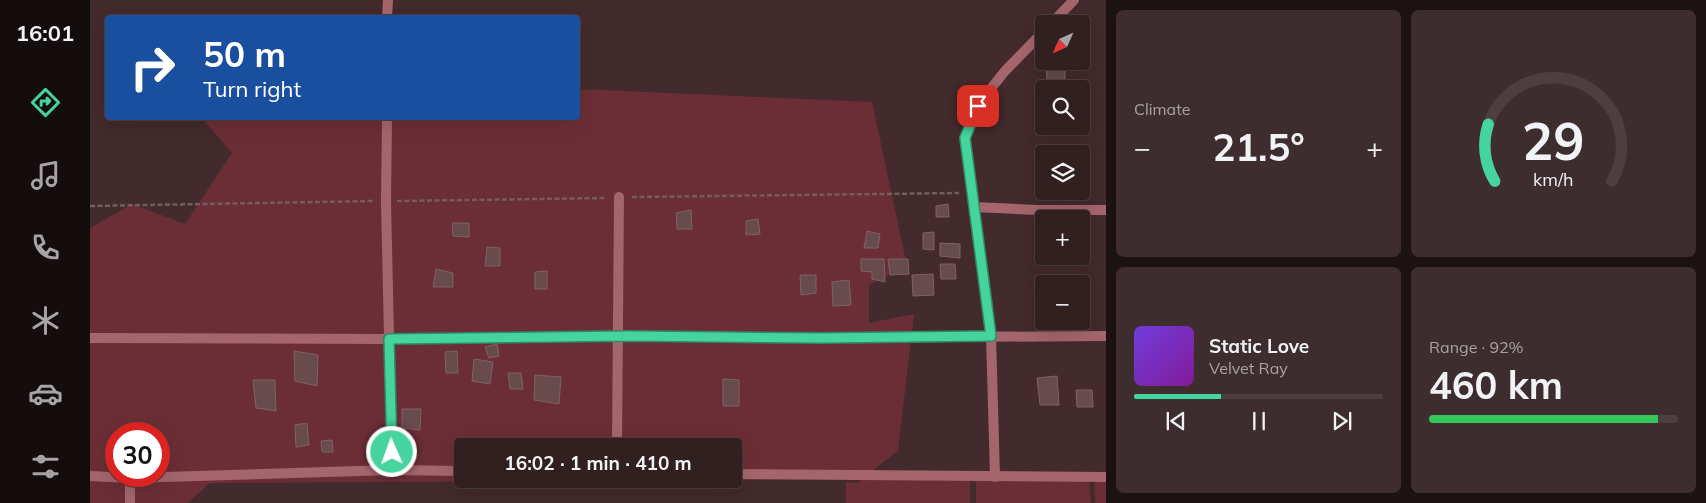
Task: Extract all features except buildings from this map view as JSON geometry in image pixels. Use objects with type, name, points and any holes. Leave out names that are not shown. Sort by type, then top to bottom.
[{"type":"street","points":[[388,0],[388,15]]},
{"type":"street","points":[[1060,15],[1074,0]]},
{"type":"street","points":[[995,476],[991,336],[965,138],[978,106],[1005,70],[1035,40]]},
{"type":"street","points":[[387,120],[386,201],[392,470]]},
{"type":"street","points":[[617,438],[619,197]]},
{"type":"street","points":[[975,207],[1037,210],[1106,210]]},
{"type":"street","points":[[90,338],[389,339],[619,336],[821,338],[1106,336]]},
{"type":"street","points":[[170,477],[392,470],[454,471]]},
{"type":"street","points":[[742,474],[1106,477]]},
{"type":"street","points":[[90,476],[105,477]]},
{"type":"street","points":[[130,487],[130,503]]},
{"type":"path","points":[[90,206],[973,192]]},
{"type":"shaded area","points":[[580,89],[872,102],[907,266],[869,285],[869,323],[914,314],[898,451],[872,471],[970,473],[970,503],[846,503],[846,482],[857,483],[862,479],[742,480],[742,438],[454,438],[454,482],[210,483],[188,503],[90,503],[90,228],[132,204],[185,224],[232,153],[205,122],[206,120],[580,120]]},
{"type":"shaded area","points":[[1106,472],[1106,503],[1095,503],[1094,473]]},
{"type":"shaded area","points":[[1089,477],[1091,503],[976,503],[976,478]]},
{"type":"route","points":[[392,452],[389,339],[628,336],[821,338],[991,336],[965,138],[978,106]]}]
